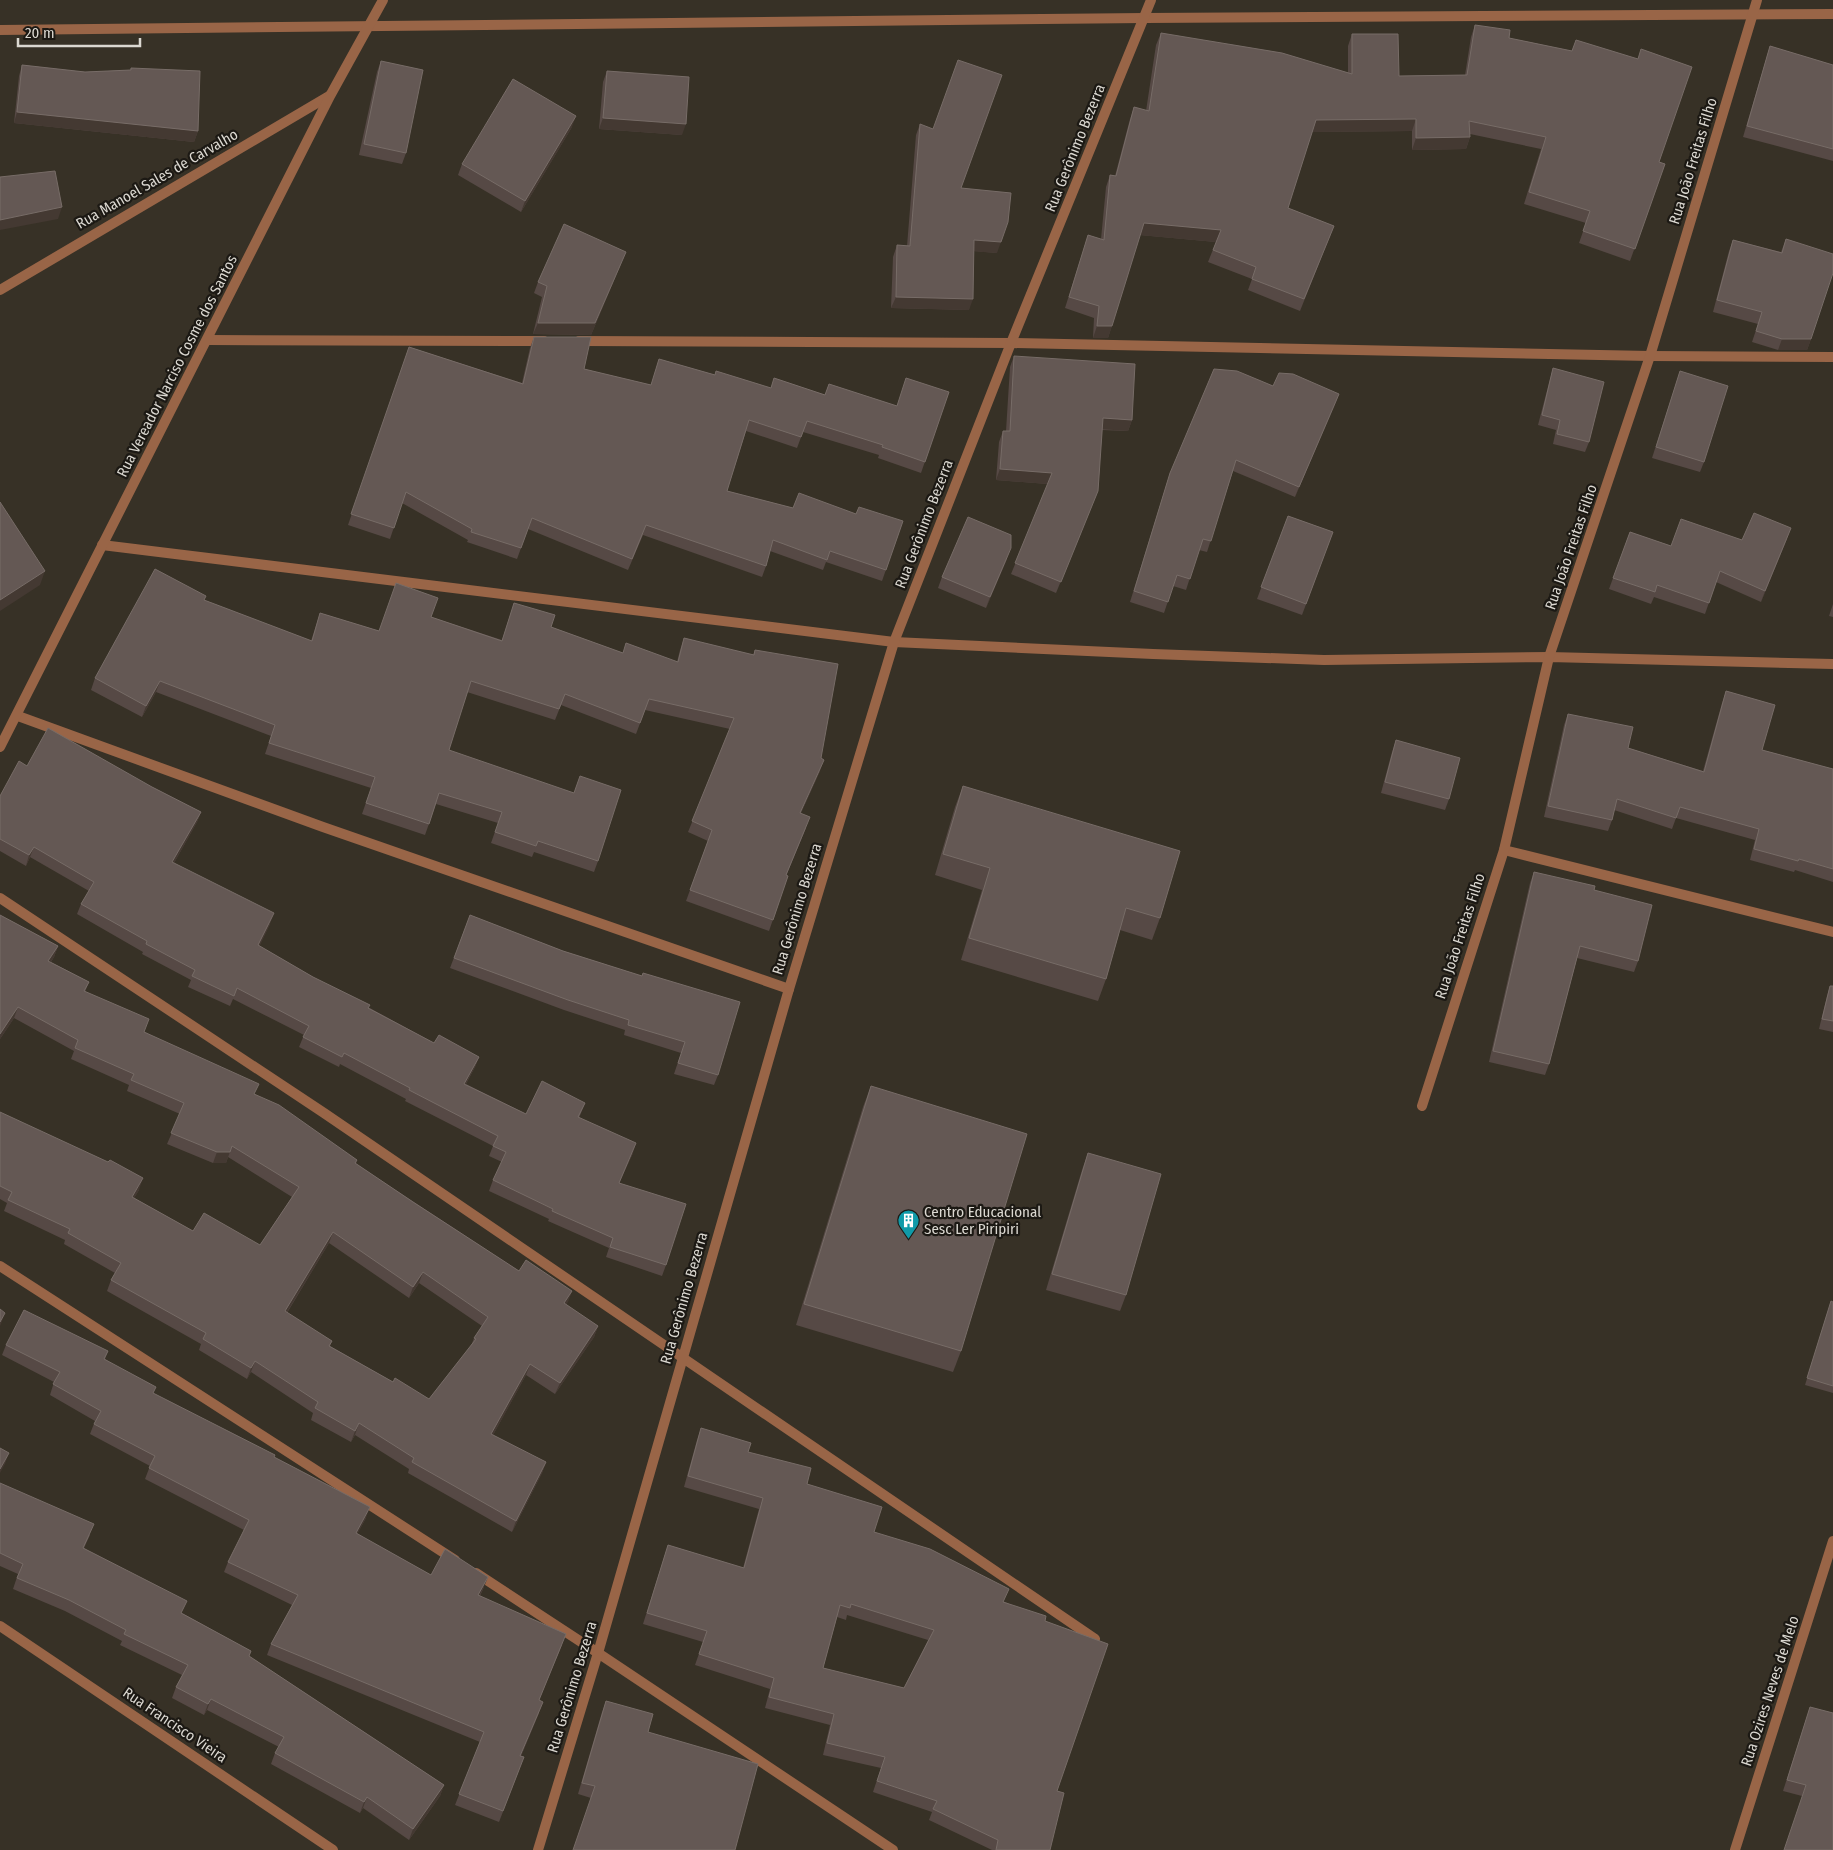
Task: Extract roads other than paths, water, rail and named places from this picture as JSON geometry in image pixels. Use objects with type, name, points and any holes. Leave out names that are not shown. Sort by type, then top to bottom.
[{"type":"street","name":"Rua Vereador Narciso Cosme dos Santos","points":[[0,748],[18,716],[102,545],[208,340],[330,96],[383,0]]},
{"type":"street","name":"Rua Gerônimo Bezerra","points":[[538,1850],[598,1652],[789,989],[894,642],[1011,343],[1151,0]]},
{"type":"street","name":"Rua João Freitas Filho","points":[[1422,1106],[1504,850],[1549,657],[1650,356],[1756,0]]},
{"type":"street","points":[[0,30],[1145,18],[1833,14]]},
{"type":"street","name":"Rua Manoel Sales de Carvalho","points":[[0,290],[330,96]]},
{"type":"street","points":[[208,340],[1011,343],[1650,356],[1833,357]]},
{"type":"street","points":[[102,545],[894,642],[1324,660],[1549,657],[1833,664]]},
{"type":"street","points":[[18,716],[323,827],[789,989]]},
{"type":"street","points":[[1504,850],[1833,932]]},
{"type":"street","points":[[0,898],[324,1112],[1095,1639]]},
{"type":"street","points":[[0,1266],[598,1652],[893,1850]]},
{"type":"street","name":"Rua Ozires Neves de Melo","points":[[1735,1850],[1833,1541]]},
{"type":"street","name":"Rua Francisco Vieira","points":[[0,1626],[333,1850]]},
{"type":"place","name":"Centro Educacional Sesc Ler Piripiri","points":[[908,1240]]}]
